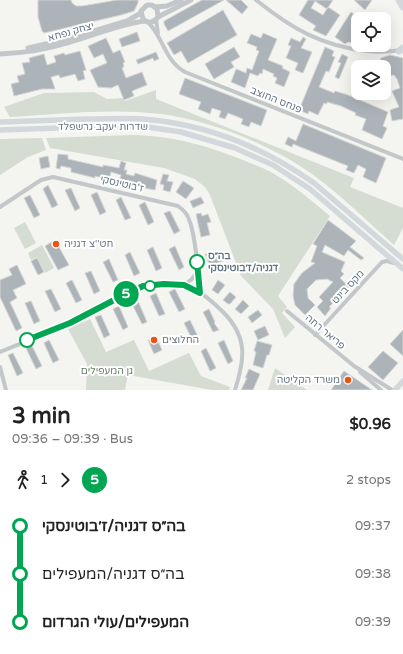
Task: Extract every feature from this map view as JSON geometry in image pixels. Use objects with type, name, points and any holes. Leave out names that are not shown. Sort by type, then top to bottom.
[{"type":"highway","points":[[399,0],[403,7]]},
{"type":"main road","name":"שדרות יעקב גרשפלד","points":[[0,122],[119,118],[141,119],[182,124],[218,134],[257,149],[298,172],[314,183],[403,259]]},
{"type":"main road","name":"שדרות יעקב גרשפלד","points":[[0,130],[141,126],[181,132],[216,141],[254,156],[295,178],[310,189],[403,269]]},
{"type":"main road","points":[[393,390],[403,380]]},
{"type":"street","points":[[181,0],[167,6],[156,7],[147,5],[143,8],[141,13],[143,19],[146,22],[151,22],[191,0]]},
{"type":"street","points":[[256,0],[296,28],[320,41],[361,50],[387,52],[402,50]]},
{"type":"street","points":[[156,7],[158,12],[157,19]]},
{"type":"street","name":"יצחק נפחא","points":[[0,54],[64,40],[127,20],[141,13]]},
{"type":"street","name":"פנחס החוצב","points":[[157,19],[159,37]]},
{"type":"street","name":"פנחס החוצב","points":[[146,22],[159,37],[171,60],[180,70],[403,159]]},
{"type":"street","name":"יצחק נפחא","points":[[0,54],[42,49],[65,44],[128,24],[146,22]]},
{"type":"street","name":"ז'בוטינסקי","points":[[0,207],[40,180],[52,177],[178,206],[184,210],[191,224],[200,293]]},
{"type":"street","name":"מקס בינט","points":[[315,335],[382,262],[387,261],[397,264]]},
{"type":"street","points":[[184,285],[192,279],[198,271]]},
{"type":"street","points":[[0,352],[70,323],[143,286],[164,284],[184,285],[213,302],[234,324],[241,338],[243,363],[235,390]]},
{"type":"street","name":"פריאר רחה","points":[[287,310],[381,390]]},
{"type":"street","name":"פריאר רחה","points":[[354,366],[393,390]]},
{"type":"street","points":[[0,367],[6,390]]},
{"type":"green space","points":[[156,90],[156,99],[354,178],[350,187],[403,208],[403,228],[394,245],[356,210],[316,177],[281,155],[242,136],[201,122],[161,114],[142,112],[86,112],[10,117],[4,107],[44,93],[94,92],[107,99],[123,98],[125,101]]},
{"type":"green space","points":[[133,135],[162,137],[189,142],[216,150],[261,167],[271,172],[309,198],[330,216],[278,296],[287,307],[282,313],[295,327],[285,338],[273,309],[241,276],[210,195],[205,187],[195,179],[164,168],[50,148],[46,138]]},
{"type":"green space","points":[[42,138],[46,150],[28,157],[0,175],[0,139]]},
{"type":"green space","points":[[25,222],[36,243],[25,249],[14,228]]},
{"type":"green space","points":[[42,245],[54,268],[45,273],[37,257],[31,260],[28,253]]},
{"type":"green space","name":"גן המעפילים","points":[[90,319],[106,352],[134,340],[149,371],[189,353],[201,376],[230,387],[229,390],[212,390],[128,375],[125,390],[86,390],[87,364],[68,329]]},
{"type":"green space","points":[[275,368],[307,390],[268,390]]},
{"type":"building","points":[[38,0],[71,0],[76,6],[117,0],[138,0],[138,3],[134,11],[44,33],[38,17]]},
{"type":"building","points":[[202,0],[224,0],[168,31],[164,21]]},
{"type":"building","points":[[226,0],[241,0],[248,7],[242,14]]},
{"type":"building","points":[[308,0],[333,0],[328,7],[340,15],[326,36],[313,30],[316,26],[299,15]],"holes":[[[315,1],[327,9],[323,15],[311,8]]]},
{"type":"building","points":[[354,0],[372,0],[365,10]]},
{"type":"building","points":[[223,10],[237,35],[188,63],[181,51],[174,55],[167,43]]},
{"type":"building","points":[[351,12],[351,43],[348,42],[345,44],[335,37]]},
{"type":"building","points":[[137,32],[140,41],[122,47],[119,39]]},
{"type":"building","points":[[263,33],[277,39],[268,60],[283,66],[282,68],[290,72],[284,87],[275,83],[277,78],[273,76],[274,74],[263,69],[262,74],[260,73],[258,76],[250,73],[245,88],[231,82],[236,69],[246,73],[247,68],[252,70],[259,51],[256,50],[257,47],[247,43],[251,34],[261,38]]},
{"type":"building","points":[[303,37],[306,39],[301,48],[312,52],[303,73],[295,70],[298,63],[286,58],[291,46],[288,45],[291,38],[300,42]]},
{"type":"building","points":[[106,38],[113,53],[120,50],[125,62],[123,63],[124,67],[122,68],[126,78],[142,72],[147,85],[132,91],[134,96],[124,100],[118,85],[111,88],[98,87],[90,70],[107,63],[103,54],[94,58],[88,46]]},
{"type":"building","points":[[234,47],[240,57],[231,62],[234,67],[214,79],[205,64]]},
{"type":"building","points":[[325,47],[334,51],[332,56],[335,57],[329,72],[326,71],[319,87],[334,93],[335,91],[348,95],[351,96],[351,100],[360,100],[388,112],[383,126],[387,128],[382,139],[362,130],[366,119],[355,115],[356,113],[341,106],[327,102],[327,104],[324,103],[318,115],[309,111],[308,114],[299,110]]},
{"type":"building","points":[[80,51],[86,70],[83,71],[85,79],[78,81],[75,74],[60,78],[59,75],[51,77],[55,89],[42,89],[14,96],[11,84],[19,82],[17,76],[25,74],[22,63],[30,62],[29,58],[44,54],[47,65],[56,62],[54,56]]},
{"type":"building","points":[[156,52],[159,59],[154,61],[153,58],[138,64],[136,60]]},
{"type":"building","points":[[342,54],[348,57],[339,79],[335,77],[341,63],[338,62]]},
{"type":"building","points":[[390,55],[403,58],[403,119],[392,121],[390,110],[399,107],[392,91],[400,88],[397,79],[394,75],[391,76],[391,60],[380,60],[381,58]]},
{"type":"building","points":[[185,78],[267,110],[261,126],[251,122],[249,127],[241,124],[243,119],[228,113],[225,119],[219,117],[221,111],[212,108],[210,114],[198,109],[201,102],[179,94]]},
{"type":"building","points":[[303,124],[386,158],[376,183],[363,177],[366,169],[358,165],[354,173],[346,170],[348,166],[293,144],[292,147],[285,144],[288,137],[296,141]]},
{"type":"building","points":[[58,154],[68,155],[68,159],[103,167],[103,165],[119,168],[121,161],[126,163],[124,170],[127,170],[126,174],[134,176],[135,173],[157,180],[155,190],[133,186],[134,182],[126,180],[126,184],[119,182],[121,175],[111,172],[109,180],[71,172],[71,168],[61,166],[60,169],[56,168]]},
{"type":"building","points":[[48,156],[50,167],[41,169],[39,158]]},
{"type":"building","points":[[163,174],[169,175],[167,181],[173,182],[170,192],[163,190],[164,185],[160,184]]},
{"type":"building","points":[[183,181],[194,188],[186,199],[176,192]]},
{"type":"building","points":[[48,185],[58,205],[52,208],[43,189]]},
{"type":"building","points":[[71,188],[80,208],[75,211],[65,190]]},
{"type":"building","points":[[97,192],[106,212],[100,215],[91,195]]},
{"type":"building","points":[[30,195],[40,215],[34,218],[24,198]]},
{"type":"building","points":[[121,197],[131,218],[125,220],[116,200]]},
{"type":"building","points":[[201,197],[204,203],[193,208],[190,201]]},
{"type":"building","points":[[145,202],[154,222],[148,225],[139,205]]},
{"type":"building","points":[[170,211],[180,231],[174,234],[164,213]]},
{"type":"building","points":[[201,213],[202,216],[208,214],[211,222],[207,223],[210,235],[201,237],[196,214]]},
{"type":"building","points":[[328,220],[356,241],[350,247],[364,258],[361,260],[348,250],[344,256],[325,245],[322,252],[345,262],[341,271],[344,274],[340,278],[345,283],[349,280],[353,284],[329,307],[331,308],[325,316],[317,307],[323,301],[319,297],[333,282],[327,279],[316,280],[307,289],[308,298],[315,305],[305,315],[295,305],[293,296],[294,284],[302,273],[315,263],[311,262],[317,246],[313,244]]},
{"type":"building","points":[[55,240],[69,265],[58,270],[45,246]]},
{"type":"building","points":[[175,246],[184,267],[179,270],[169,249]]},
{"type":"building","points":[[153,247],[162,268],[156,271],[147,250]]},
{"type":"building","points":[[213,251],[215,257],[225,254],[227,260],[217,263],[218,265],[211,268],[205,254]]},
{"type":"building","points":[[130,252],[140,273],[134,276],[125,255]]},
{"type":"building","points":[[37,258],[44,272],[38,275],[31,261]]},
{"type":"building","points":[[109,259],[118,280],[113,282],[103,262]]},
{"type":"building","points":[[17,265],[26,284],[13,290],[17,298],[10,302],[22,328],[16,331],[0,297],[0,280],[12,275],[9,269]]},
{"type":"building","points":[[91,271],[100,291],[94,294],[85,273]]},
{"type":"building","points":[[72,280],[82,300],[76,303],[66,283]]},
{"type":"building","points":[[218,280],[225,285],[218,294],[212,290]]},
{"type":"building","points":[[51,289],[61,309],[55,312],[45,291]]},
{"type":"building","points":[[175,289],[185,309],[179,312],[169,292]]},
{"type":"building","points":[[230,292],[236,297],[230,304],[228,304],[223,300]]},
{"type":"building","points":[[156,293],[165,314],[159,316],[150,296]]},
{"type":"building","points":[[243,300],[249,306],[241,314],[235,309]]},
{"type":"building","points":[[31,301],[40,321],[34,324],[25,303]]},
{"type":"building","points":[[138,301],[147,322],[142,324],[132,304]]},
{"type":"building","points":[[119,306],[128,327],[123,330],[113,309]]},
{"type":"building","points":[[209,309],[215,322],[214,323],[219,330],[213,332],[203,312]]},
{"type":"building","points":[[258,310],[262,315],[252,323],[248,317]]},
{"type":"building","points":[[101,315],[110,335],[104,338],[95,317]]},
{"type":"building","points":[[190,320],[200,341],[194,343],[184,323]]},
{"type":"building","points":[[265,326],[269,335],[258,340],[254,331]]},
{"type":"building","points":[[403,330],[403,356],[390,344]]},
{"type":"building","name":"גן המעפילים","points":[[156,337],[162,350],[154,354],[148,340]]},
{"type":"building","points":[[49,340],[59,360],[53,363],[44,343]]},
{"type":"building","points":[[224,340],[233,361],[228,364],[218,343]]},
{"type":"building","points":[[257,341],[272,345],[263,368],[253,365],[256,352],[254,351]]},
{"type":"building","points":[[32,346],[42,366],[36,369],[26,348]]},
{"type":"building","points":[[206,348],[216,368],[210,371],[201,351]]},
{"type":"building","points":[[383,351],[398,363],[383,380],[368,367]]},
{"type":"building","points":[[13,353],[23,373],[17,376],[8,355]]},
{"type":"building","points":[[249,369],[260,374],[253,390],[241,390],[247,378],[245,378]]},
{"type":"building","name":"משרד הקליטה","points":[[344,371],[372,390],[331,390]]},
{"type":"bus line","name":"5","points":[[27,340],[70,323],[143,286],[164,284],[184,285],[200,293],[197,262]]},
{"type":"place","name":"חט''צ דגניה","points":[[56,244]]},
{"type":"place","name":"בה״ס דגניה/ז׳בוטינסקי","points":[[197,262]]},
{"type":"place","name":"החלוצים","points":[[154,340]]},
{"type":"place","name":"משרד הקליטה","points":[[348,380]]}]
